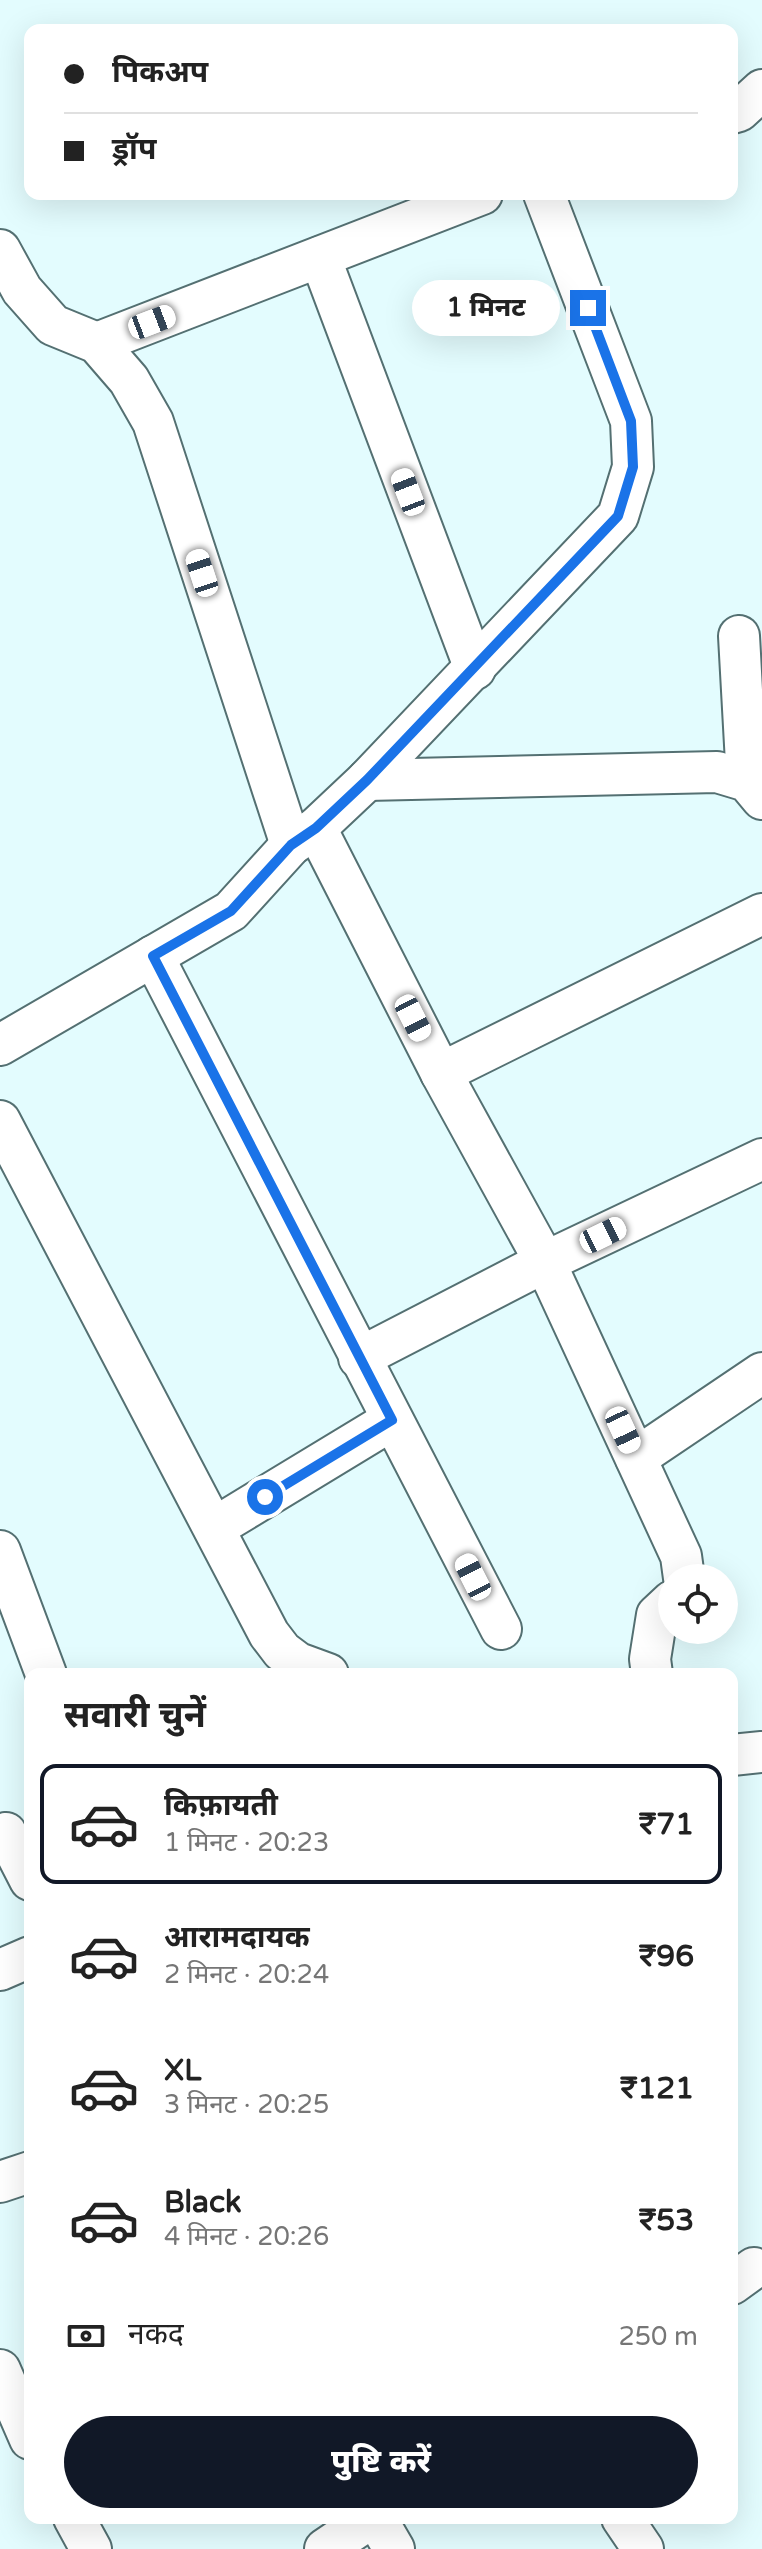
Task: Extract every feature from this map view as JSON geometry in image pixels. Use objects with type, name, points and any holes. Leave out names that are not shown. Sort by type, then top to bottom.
[{"type":"street","points":[[738,111],[762,90]]},
{"type":"street","points":[[97,343],[467,200]]},
{"type":"street","points":[[0,1045],[231,911],[304,836],[367,780],[618,516],[633,467],[631,421],[546,200]]},
{"type":"street","points":[[0,250],[22,290],[53,325],[97,343],[129,380],[153,422],[304,836],[441,1073],[545,1262],[682,1564]]},
{"type":"street","points":[[320,257],[475,669]]},
{"type":"street","points":[[739,636],[755,790]]},
{"type":"street","points":[[367,780],[717,772],[755,790]]},
{"type":"street","points":[[441,1073],[762,914]]},
{"type":"street","points":[[153,956],[501,1629]]},
{"type":"street","points":[[0,1121],[269,1634],[282,1651],[298,1663],[312,1668]]},
{"type":"street","points":[[359,1358],[545,1262],[762,1159]]},
{"type":"street","points":[[636,1458],[762,1373]]},
{"type":"street","points":[[214,1528],[392,1420]]},
{"type":"street","points":[[0,1551],[44,1668]]},
{"type":"street","points":[[651,1668],[658,1614]]},
{"type":"street","points":[[738,1754],[762,1752]]},
{"type":"street","points":[[6,1833],[24,1868]]},
{"type":"street","points":[[0,1970],[24,1960]]},
{"type":"street","points":[[0,2182],[24,2174]]},
{"type":"street","points":[[0,2370],[24,2421]]},
{"type":"street","points":[[77,2524],[91,2549]]},
{"type":"street","points":[[325,2549],[364,2524]]},
{"type":"street","points":[[377,2524],[394,2549]]},
{"type":"street","points":[[626,2524],[643,2549]]},
{"type":"route","points":[[265,1497],[392,1420],[153,956],[231,911],[291,845],[316,828],[367,780],[618,516],[633,467],[631,421],[588,308]]}]
